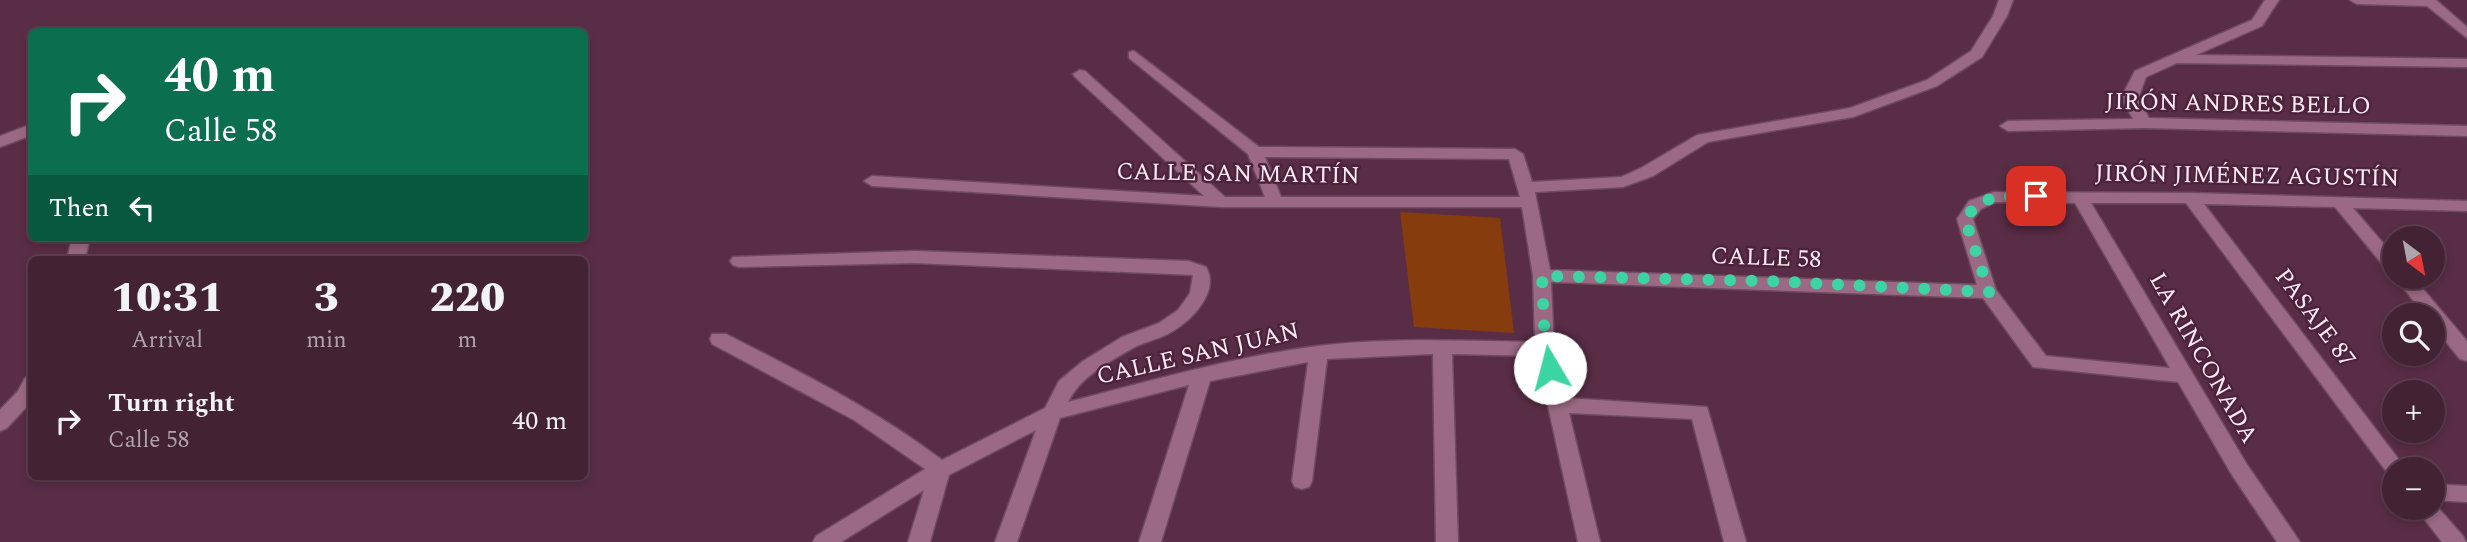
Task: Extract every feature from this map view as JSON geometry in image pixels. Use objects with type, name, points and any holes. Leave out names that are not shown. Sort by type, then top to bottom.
[{"type":"street","name":"CALLE SAN MARTÍN","points":[[872,181],[1221,202],[1527,195],[1623,181],[1647,172],[1703,138],[1853,112],[1932,83],[1977,54],[2000,16],[2006,0]]},
{"type":"street","points":[[2144,123],[2132,107],[2130,90],[2140,74],[2257,23],[2273,0]]},
{"type":"street","points":[[2357,0],[2429,1],[2467,34]]},
{"type":"street","points":[[1134,55],[1255,152],[1275,201]]},
{"type":"street","points":[[2179,59],[2467,63]]},
{"type":"street","points":[[1080,74],[1221,202]]},
{"type":"street","name":"JIRÓN ANDRES BELLO","points":[[2008,126],[2144,123],[2467,131]]},
{"type":"street","points":[[0,142],[28,131]]},
{"type":"street","points":[[1255,152],[1516,153],[1542,276],[1545,349],[1589,542]]},
{"type":"street","name":"JIRÓN JIMÉNEZ AGUSTÍN","points":[[2185,376],[2040,362],[1989,292],[1965,219],[1975,205],[1994,197],[2079,196],[2466,207]]},
{"type":"street","name":"LA RINCONADA","points":[[2079,196],[2239,469],[2289,542]]},
{"type":"street","name":"PASAJE 87","points":[[2191,198],[2387,457]]},
{"type":"street","points":[[2340,202],[2382,253]]},
{"type":"street","points":[[739,261],[987,258],[1188,267],[1200,271],[1203,279],[1199,294],[1184,315],[1090,366],[1066,386],[1052,414],[1006,542]]},
{"type":"street","name":"CALLE 58","points":[[1542,276],[1768,281],[1989,292]]},
{"type":"street","points":[[2413,289],[2467,354]]},
{"type":"street","points":[[719,339],[800,380],[905,441],[940,470],[919,542]]},
{"type":"street","points":[[1442,347],[1447,542]]},
{"type":"street","name":"CALLE SAN JUAN","points":[[824,542],[940,470],[1052,414],[1202,375],[1318,353],[1442,347],[1545,349]]},
{"type":"street","points":[[1302,481],[1318,353]]},
{"type":"street","points":[[1150,542],[1202,375]]},
{"type":"street","points":[[0,423],[28,390]]},
{"type":"street","points":[[1558,405],[1700,412],[1735,542]]},
{"type":"street","points":[[2445,493],[2467,494]]},
{"type":"street","points":[[2436,520],[2455,542]]},
{"type":"shaded area","points":[[1400,212],[1500,218],[1514,333],[1414,327]]},
{"type":"route","points":[[1550,368],[1545,349],[1542,276],[1768,281],[1989,292],[1965,219],[1975,205],[1994,197],[2036,196]]}]
